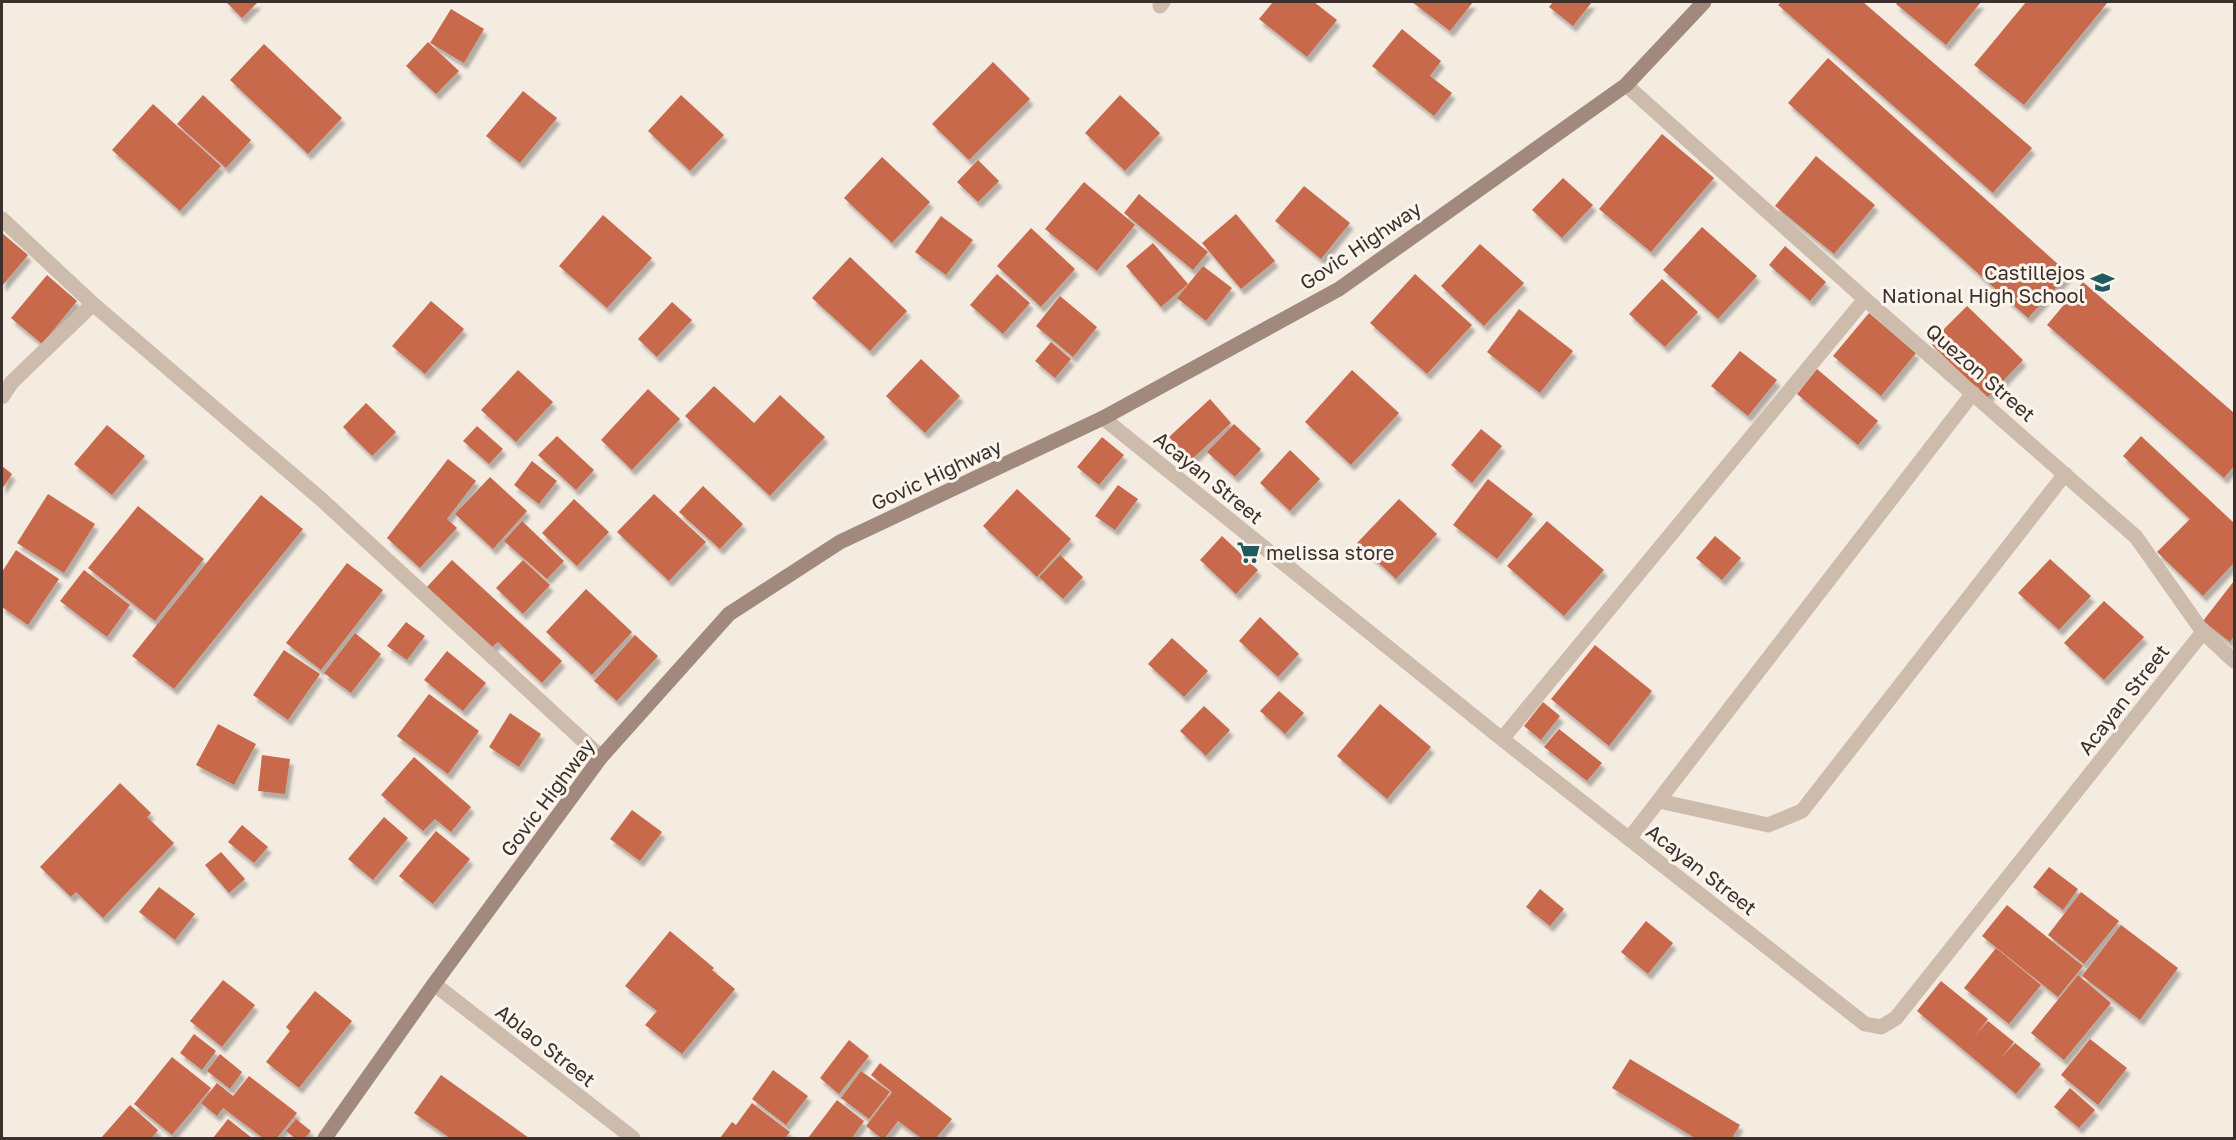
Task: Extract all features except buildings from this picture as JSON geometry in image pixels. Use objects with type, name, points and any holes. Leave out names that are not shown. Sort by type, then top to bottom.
[{"type":"main road","name":"Govic Highway","points":[[325,1138],[434,984],[601,757],[729,614],[840,542],[1103,418],[1340,289],[1626,85],[1704,2]]},
{"type":"street","name":"Quezon Street","points":[[1626,85],[2136,537],[2203,632],[2235,661]]},
{"type":"street","points":[[2,219],[93,304],[322,500],[601,757]]},
{"type":"street","points":[[1502,739],[1865,299]]},
{"type":"street","points":[[2,397],[12,382],[93,304]]},
{"type":"street","points":[[1629,839],[1973,393]]},
{"type":"street","name":"Acayan Street","points":[[1103,418],[1502,739],[1865,1024],[1881,1027],[1896,1018],[2203,632]]},
{"type":"street","points":[[1659,801],[1768,825],[1802,811],[2065,474]]},
{"type":"street","name":"Ablao Street","points":[[434,984],[633,1138]]},
{"type":"place","name":"Castillejos National High School","points":[[2103,283]]},
{"type":"place","name":"melissa store","points":[[1248,552]]}]
